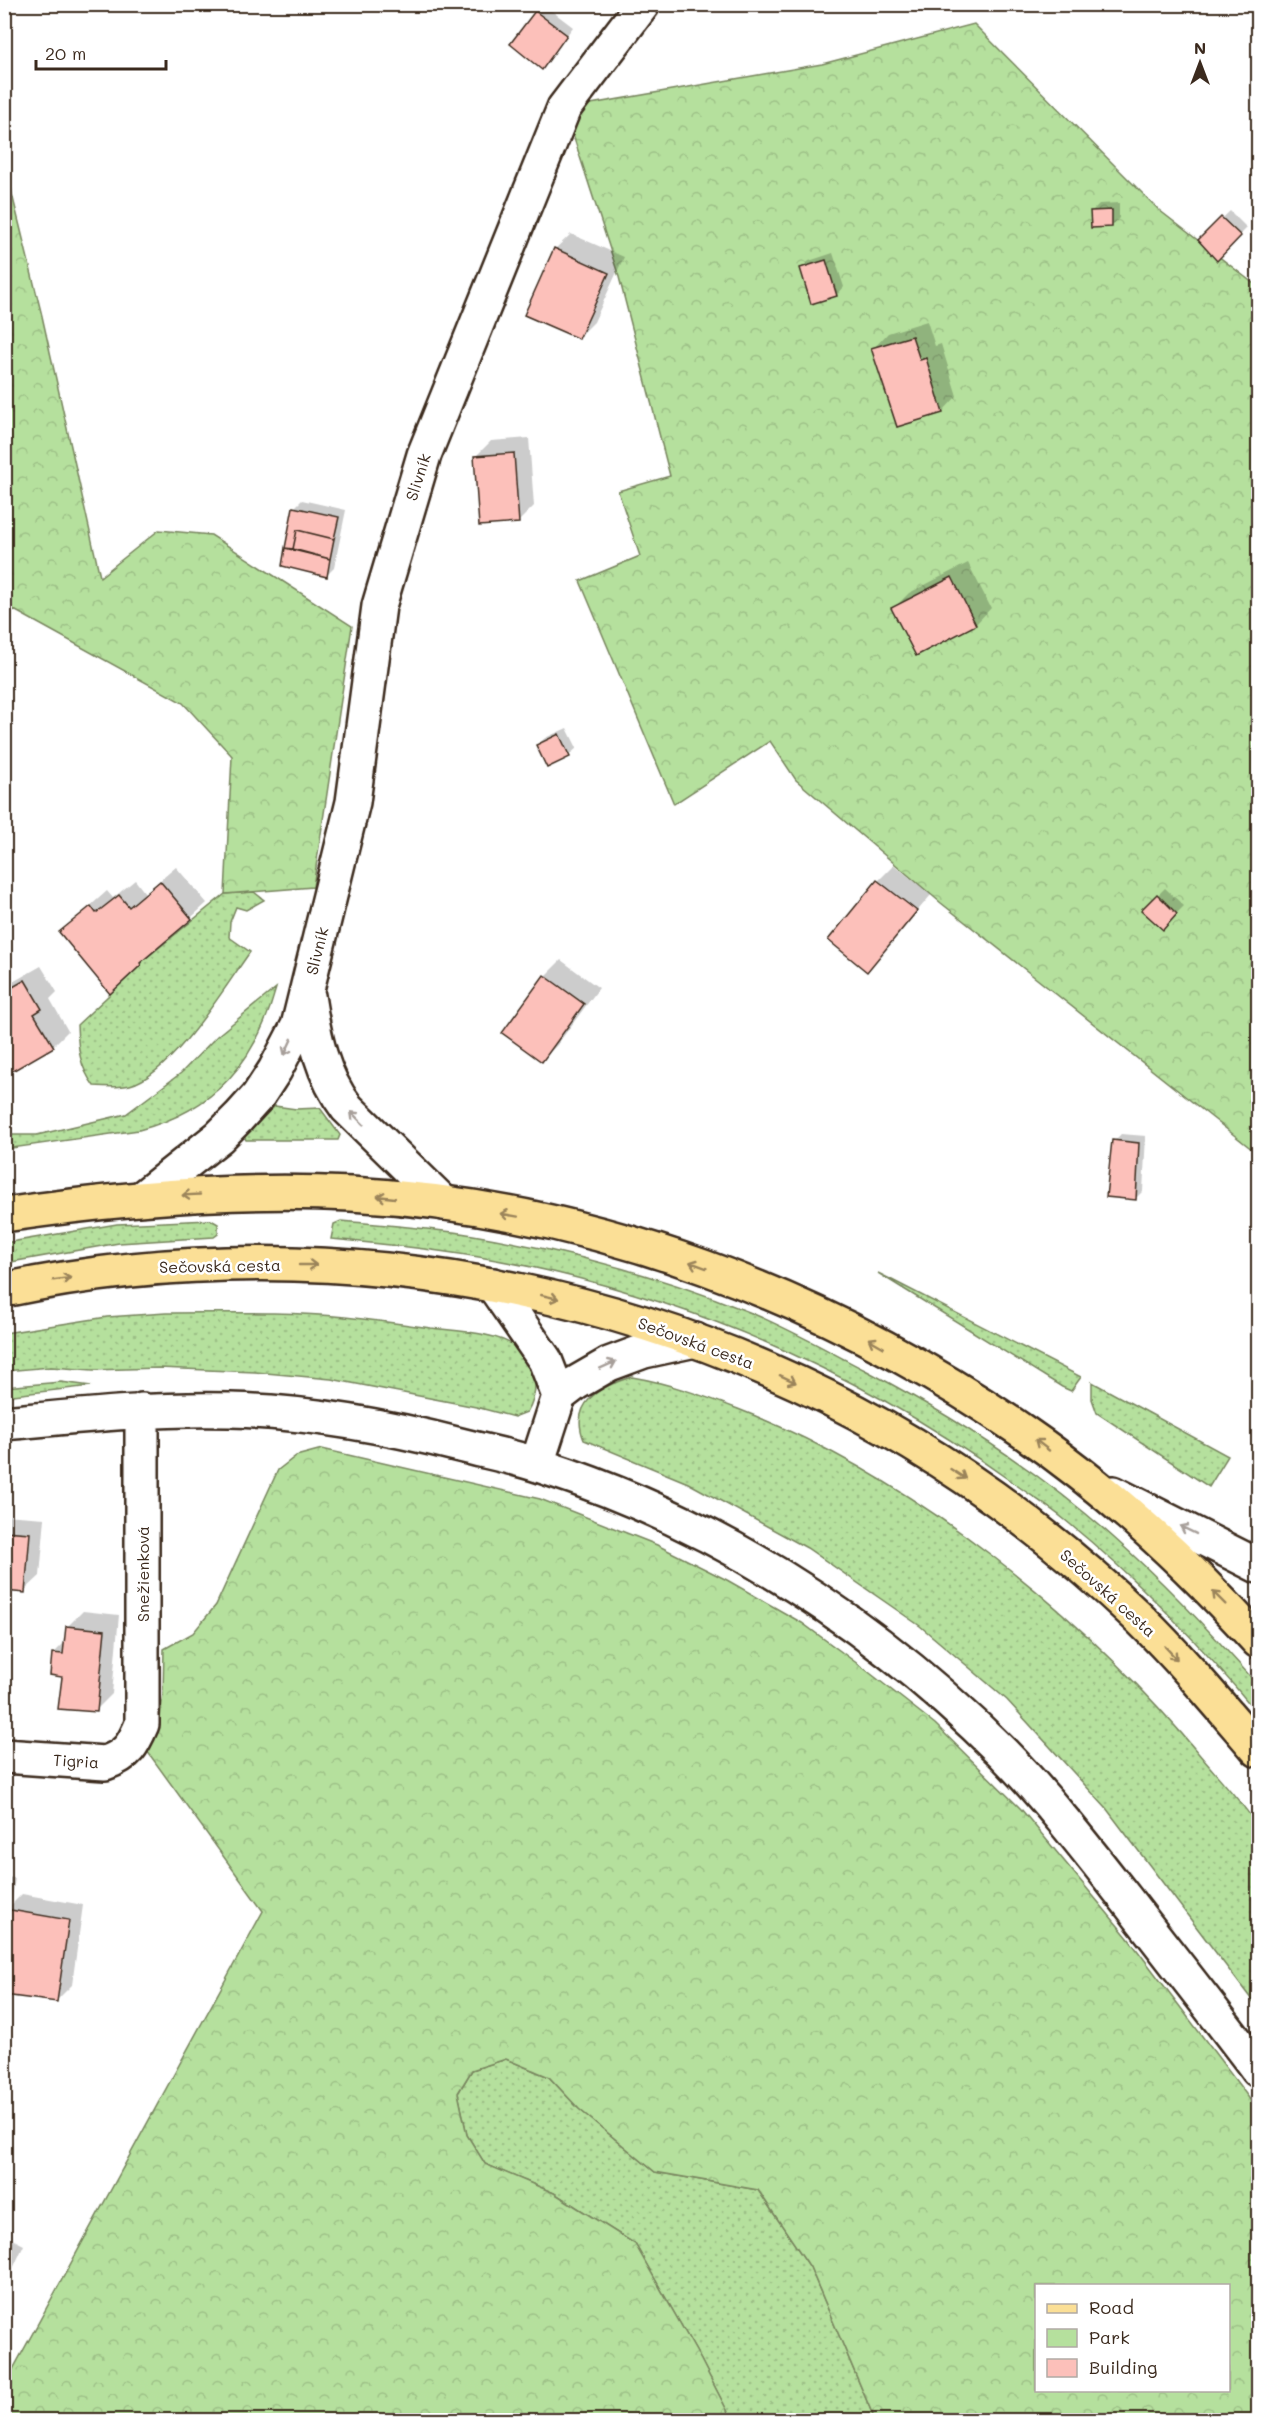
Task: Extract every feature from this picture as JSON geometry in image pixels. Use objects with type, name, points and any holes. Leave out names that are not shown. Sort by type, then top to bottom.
[{"type":"main road","points":[[4,1215],[142,1198],[284,1192],[352,1194],[444,1203],[548,1222],[619,1240],[688,1262],[767,1292],[846,1326],[951,1386],[1026,1433],[1088,1481],[1163,1545],[1224,1603],[1258,1641]]},
{"type":"main road","name":"Sečovská cesta","points":[[4,1290],[43,1281],[146,1268],[207,1264],[333,1265],[424,1274],[493,1285],[620,1315],[695,1340],[815,1391],[884,1429],[992,1496],[1093,1577],[1141,1620],[1258,1750]]},
{"type":"street","name":"Slivník","points":[[142,1198],[219,1137],[258,1096],[285,1054],[298,1026],[353,802],[379,606],[424,455],[564,108],[643,4]]},
{"type":"street","points":[[307,992],[319,1052],[335,1093],[347,1108],[444,1203]]},
{"type":"street","points":[[493,1285],[545,1360],[559,1396]]},
{"type":"street","points":[[537,1464],[559,1396],[609,1364],[644,1351],[695,1340]]},
{"type":"street","points":[[4,1423],[142,1410],[233,1410],[317,1417],[426,1437],[537,1464],[644,1505],[732,1546],[832,1610],[888,1650],[941,1695],[1005,1756],[1068,1826],[1258,2070]]},
{"type":"street","name":"Snežienková","points":[[137,1737],[142,1724],[143,1708],[142,1410]]},
{"type":"street","points":[[1088,1481],[1258,1566]]},
{"type":"street","name":"Tigria","points":[[4,1756],[105,1763],[120,1758],[137,1737]]},
{"type":"green space","points":[[974,24],[1159,210],[1258,287],[1258,1154],[941,903],[796,780],[770,741],[674,804],[580,581],[640,556],[618,491],[670,476],[619,277],[571,129],[585,105],[822,64]]},
{"type":"green space","points":[[4,132],[12,194],[42,316],[100,577],[159,530],[211,535],[352,626],[313,887],[225,894],[232,756],[183,703],[5,605]]},
{"type":"green space","points":[[254,892],[264,900],[246,910],[236,907],[230,922],[229,937],[250,952],[212,1007],[180,1047],[146,1078],[126,1086],[94,1086],[82,1064],[77,1025],[141,965],[140,963],[225,894]]},
{"type":"green space","points":[[276,988],[257,1039],[244,1060],[210,1096],[190,1110],[139,1130],[5,1149],[5,1135],[37,1135],[126,1114],[181,1073],[217,1036]]},
{"type":"green space","points":[[275,1106],[296,1109],[320,1108],[340,1135],[338,1140],[246,1140],[244,1136]]},
{"type":"green space","points":[[211,1220],[218,1224],[218,1234],[214,1237],[119,1243],[5,1263],[5,1243],[117,1224]]},
{"type":"green space","points":[[341,1221],[473,1235],[613,1266],[682,1287],[749,1312],[867,1371],[932,1407],[995,1447],[1056,1490],[1113,1537],[1188,1609],[1258,1685],[1258,1714],[1166,1612],[1091,1542],[1046,1505],[904,1412],[791,1354],[672,1306],[611,1287],[495,1260],[331,1239],[334,1224]]},
{"type":"green space","points":[[878,1273],[1081,1377],[1071,1391],[1062,1387]]},
{"type":"green space","points":[[166,1313],[323,1315],[487,1335],[508,1342],[529,1361],[535,1378],[534,1395],[527,1412],[514,1417],[476,1407],[331,1379],[255,1372],[159,1368],[93,1370],[51,1367],[5,1371],[5,1333],[107,1317]]},
{"type":"green space","points":[[632,1377],[672,1386],[738,1409],[803,1438],[868,1472],[931,1512],[992,1556],[1051,1604],[1106,1654],[1157,1706],[1234,1794],[1258,1828],[1260,1843],[1258,2008],[1106,1808],[1007,1700],[920,1626],[807,1548],[688,1483],[584,1440],[580,1427],[581,1416],[590,1398],[609,1385]]},
{"type":"green space","points":[[61,1382],[91,1386],[5,1396],[5,1387]]},
{"type":"green space","points":[[1092,1382],[1228,1456],[1209,1487],[1097,1413],[1092,1399]]},
{"type":"green space","points":[[322,1449],[540,1499],[657,1545],[727,1580],[802,1623],[935,1724],[1021,1809],[1128,1938],[1258,2110],[1258,2420],[875,2420],[810,2267],[758,2190],[655,2172],[579,2109],[549,2077],[506,2059],[472,2070],[458,2093],[467,2135],[485,2164],[554,2193],[635,2244],[701,2360],[732,2420],[5,2420],[5,2384],[263,1911],[147,1751],[160,1719],[164,1649],[193,1633],[216,1605],[278,1470],[296,1456]]},
{"type":"green space","points":[[506,2059],[549,2077],[579,2109],[655,2172],[758,2190],[810,2267],[875,2420],[732,2420],[701,2360],[635,2244],[554,2193],[485,2164],[467,2135],[458,2093],[472,2070]]},
{"type":"building","points":[[535,11],[567,35],[542,70],[510,44]]},
{"type":"building","points":[[1112,210],[1112,227],[1091,228],[1090,211]]},
{"type":"building","points":[[1221,217],[1241,236],[1217,261],[1198,240]]},
{"type":"building","points":[[554,248],[609,273],[579,339],[524,315]]},
{"type":"building","points":[[826,260],[837,296],[811,304],[800,268]]},
{"type":"building","points":[[912,336],[920,360],[926,358],[943,413],[897,427],[871,348]]},
{"type":"building","points":[[514,453],[519,523],[479,526],[474,456]]},
{"type":"building","points":[[293,507],[339,517],[334,539],[297,530],[293,549],[285,548]]},
{"type":"building","points":[[297,530],[334,539],[330,559],[293,549]]},
{"type":"building","points":[[285,548],[330,559],[327,577],[282,566]]},
{"type":"building","points":[[952,577],[976,625],[916,656],[891,608]]},
{"type":"building","points":[[559,734],[570,757],[547,768],[536,745]]},
{"type":"building","points":[[877,880],[917,911],[867,972],[828,940]]},
{"type":"building","points":[[160,881],[192,919],[140,963],[141,965],[110,994],[59,932],[91,906],[96,913],[119,895],[129,907]]},
{"type":"building","points":[[1157,894],[1177,914],[1163,930],[1141,910]]},
{"type":"building","points":[[544,975],[584,1004],[542,1062],[502,1033]]},
{"type":"building","points":[[25,980],[42,1009],[34,1014],[54,1047],[4,1076],[4,992]]},
{"type":"building","points":[[1112,1140],[1139,1143],[1136,1200],[1106,1197]]},
{"type":"building","points":[[4,1531],[30,1533],[25,1593],[4,1591]]},
{"type":"building","points":[[66,1626],[105,1630],[97,1712],[58,1709],[62,1677],[50,1675],[52,1653],[63,1654]]},
{"type":"building","points":[[4,1885],[8,1885],[4,1910]]},
{"type":"building","points":[[5,1909],[69,1920],[57,2002],[4,1995]]},
{"type":"building","points":[[4,2258],[10,2261],[4,2273]]}]
